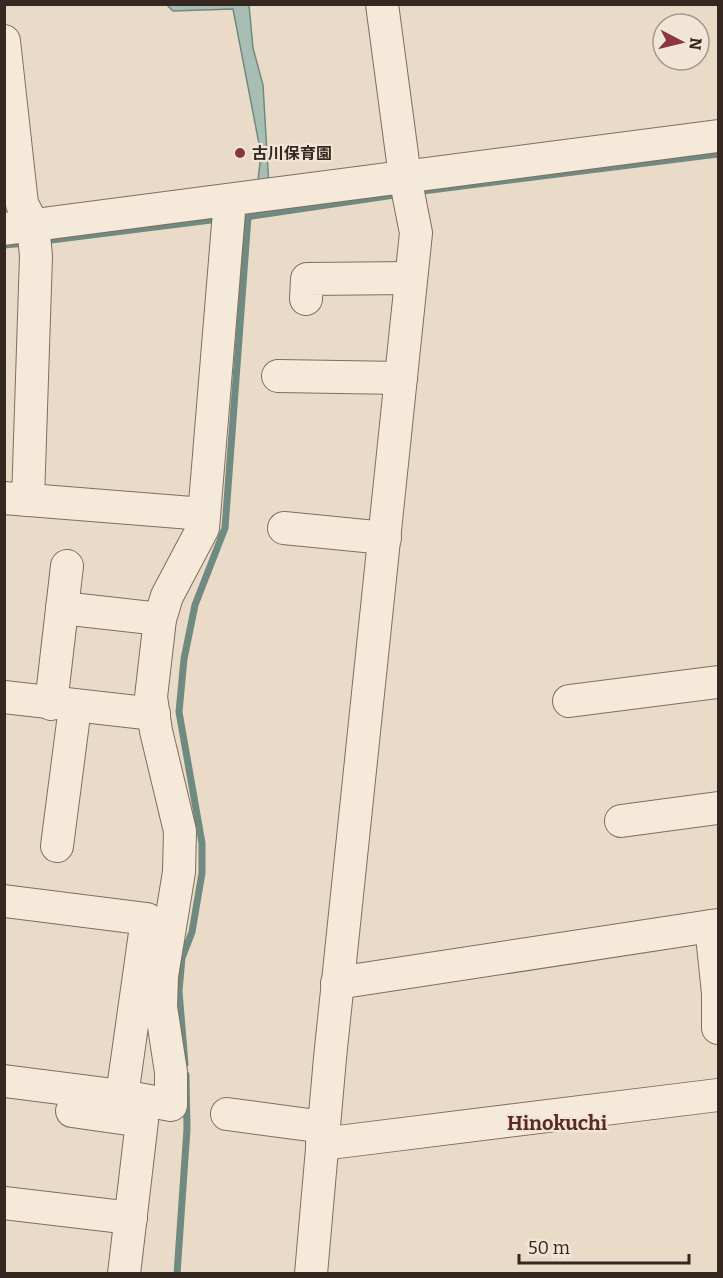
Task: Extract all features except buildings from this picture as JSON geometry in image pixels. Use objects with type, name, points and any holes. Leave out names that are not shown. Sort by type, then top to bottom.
[{"type":"street","points":[[311,1274],[338,984],[416,233],[405,177],[382,4]]},
{"type":"street","points":[[4,41],[12,173],[22,204],[19,227],[36,256],[16,499],[204,514]]},
{"type":"street","points":[[19,227],[718,136]]},
{"type":"street","points":[[4,1103],[74,1101],[122,1096],[171,1105],[171,1072],[161,1007],[162,976],[177,883],[180,831],[151,697],[160,619],[167,596],[203,528],[230,200]]},
{"type":"street","points":[[306,299],[307,279],[411,278]]},
{"type":"street","points":[[278,376],[401,378]]},
{"type":"street","points":[[284,528],[384,538]]},
{"type":"street","points":[[57,846],[63,705],[62,608],[67,566]]},
{"type":"street","points":[[62,608],[160,619]]},
{"type":"street","points":[[569,701],[718,682]]},
{"type":"street","points":[[4,697],[154,714]]},
{"type":"street","points":[[621,821],[718,808]]},
{"type":"street","points":[[4,901],[147,919],[122,1096]]},
{"type":"street","points":[[338,984],[715,925],[718,1028]]},
{"type":"street","points":[[4,1082],[142,1121],[124,1274]]},
{"type":"street","points":[[227,1114],[323,1136],[718,1096],[718,1102]]},
{"type":"street","points":[[4,1203],[131,1218]]},
{"type":"shaded area","points":[[167,5],[249,5],[253,48],[263,85],[269,187],[257,189],[261,154],[233,9],[173,11]]},
{"type":"waterway","points":[[415,192],[718,154]]},
{"type":"waterway","points":[[245,217],[401,194]]},
{"type":"waterway","points":[[185,1064],[179,991],[182,958],[192,932],[202,873],[202,843],[179,712],[184,659],[195,605],[225,528],[248,217]]},
{"type":"waterway","points":[[43,241],[219,219]]},
{"type":"waterway","points":[[4,245],[26,243]]},
{"type":"waterway","points":[[177,1274],[187,1129],[186,1075]]},
{"type":"place","name":"古川保育園","points":[[240,153]]},
{"type":"district","name":"Hinokuchi","points":[[557,1123]]}]
